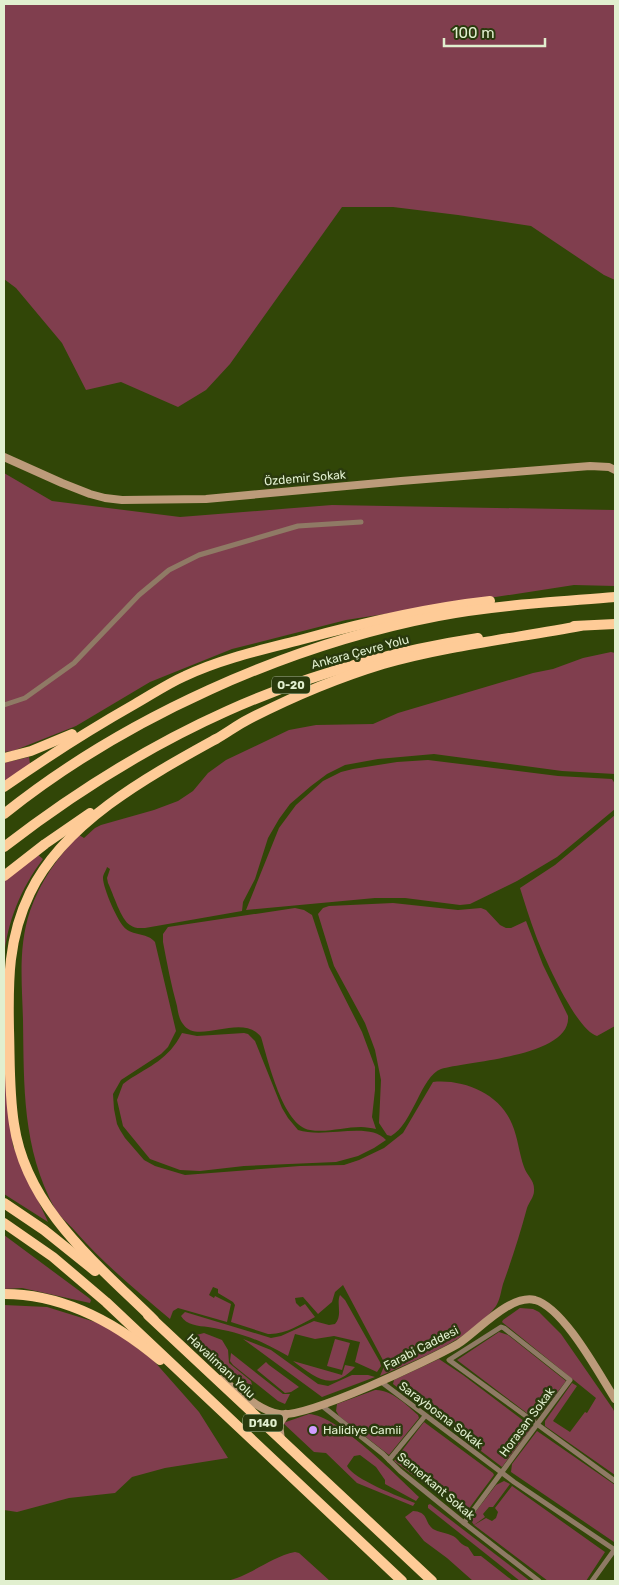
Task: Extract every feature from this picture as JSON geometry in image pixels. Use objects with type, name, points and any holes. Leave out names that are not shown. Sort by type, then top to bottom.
[{"type":"highway","points":[[4,758],[31,751],[58,740],[135,699],[184,676],[235,657],[368,623],[465,604],[554,596],[615,596]]},
{"type":"highway","name":"Ankara Çevre Yolu","points":[[4,814],[66,770],[146,721],[213,689],[278,662],[385,628],[438,616],[514,605],[615,596]]},
{"type":"highway","name":"Ankara Çevre Yolu","points":[[4,847],[61,805],[128,762],[202,722],[263,695],[352,665],[438,644],[505,634],[615,624]]},
{"type":"highway","points":[[4,876],[68,827],[246,720],[294,697],[334,681],[393,662],[580,626]]},
{"type":"highway","points":[[4,787],[75,738],[184,676]]},
{"type":"highway","points":[[154,1320],[70,1236],[45,1203],[30,1175],[14,1126],[9,1005],[13,939],[25,903],[37,880],[61,847],[84,826],[101,811],[156,773]]},
{"type":"highway","name":"Havalimanı Yolu","points":[[4,1204],[69,1248],[154,1320],[432,1581]]},
{"type":"highway","name":"D140","points":[[4,1223],[38,1245],[136,1328],[402,1581]]},
{"type":"highway","points":[[4,1294],[30,1295],[50,1299],[97,1316],[147,1349],[225,1413]]},
{"type":"street","name":"Özdemir Sokak","points":[[4,457],[90,494],[122,500],[206,499],[590,466],[609,467],[615,470]]},
{"type":"street","points":[[4,705],[25,698],[74,663],[139,595],[169,570],[199,555],[298,526],[361,522]]},
{"type":"street","name":"Farabi Caddesi","points":[[199,1363],[263,1408],[277,1414],[304,1411],[418,1364],[459,1342],[511,1304],[534,1300],[550,1309],[563,1322],[615,1399]]},
{"type":"street","name":"Horasan Sokak","points":[[464,1523],[537,1425],[570,1380],[504,1328],[497,1329],[449,1360],[537,1425]]},
{"type":"street","name":"Saraybosna Sokak","points":[[380,1381],[502,1472],[615,1549]]},
{"type":"street","name":"Semerkant Sokak","points":[[320,1405],[464,1523],[539,1581]]},
{"type":"street","points":[[281,1440],[280,1424],[286,1414]]},
{"type":"street","points":[[389,1460],[425,1416]]},
{"type":"street","points":[[537,1425],[615,1481]]},
{"type":"street","points":[[592,1581],[615,1549]]},
{"type":"shaded area","points":[[4,4],[615,4],[615,280],[604,275],[531,226],[393,207],[342,207],[230,364],[206,390],[178,407],[121,382],[86,390],[62,343],[16,288],[4,279]]},
{"type":"shaded area","points":[[4,473],[52,501],[180,517],[332,505],[615,510],[615,586],[574,585],[346,620],[232,649],[150,682],[76,726],[13,751],[4,752]]},
{"type":"shaded area","points":[[611,652],[615,653],[615,774],[562,771],[434,754],[378,759],[345,765],[327,774],[311,786],[290,804],[279,819],[268,838],[255,879],[243,902],[242,911],[145,928],[134,927],[123,918],[108,883],[107,878],[110,869],[107,867],[103,877],[105,889],[119,920],[126,929],[149,937],[155,942],[176,1031],[168,1047],[161,1054],[121,1080],[113,1094],[117,1124],[125,1138],[144,1160],[155,1166],[185,1175],[300,1166],[344,1165],[384,1148],[403,1133],[433,1082],[445,1082],[468,1086],[480,1091],[499,1104],[512,1124],[524,1167],[534,1187],[496,1306],[473,1329],[426,1356],[380,1376],[385,1364],[343,1285],[335,1292],[332,1302],[318,1314],[303,1297],[295,1298],[296,1303],[300,1307],[305,1304],[315,1317],[281,1333],[268,1334],[231,1322],[235,1305],[218,1293],[218,1289],[213,1287],[209,1295],[231,1304],[227,1322],[178,1308],[173,1311],[170,1319],[109,1266],[59,1215],[44,1186],[36,1163],[27,1116],[25,1093],[22,952],[30,911],[50,870],[79,835],[84,838],[101,825],[178,801],[193,791],[208,773],[226,760],[289,730],[316,725],[373,724],[398,713],[533,673],[553,669],[583,658]]},
{"type":"shaded area","points":[[29,757],[30,764],[4,785],[4,763]]},
{"type":"shaded area","points":[[428,760],[558,776],[612,779],[615,784],[615,809],[557,857],[517,881],[470,904],[460,905],[405,898],[375,898],[246,910],[279,828],[296,805],[323,781],[341,772],[353,769],[397,762]]},
{"type":"shaded area","points":[[615,815],[615,1026],[597,1036],[589,1031],[580,1021],[562,992],[536,936],[520,888],[555,865]]},
{"type":"shaded area","points":[[37,854],[43,859],[28,882],[16,906],[8,931],[4,958],[4,881]]},
{"type":"shaded area","points":[[393,903],[458,910],[481,908],[486,910],[500,925],[506,928],[511,928],[526,921],[543,965],[568,1016],[565,1030],[554,1040],[536,1049],[494,1060],[441,1069],[434,1073],[399,1130],[391,1136],[387,1135],[379,1123],[381,1080],[375,1050],[365,1023],[334,966],[318,914],[323,908],[329,906]]},
{"type":"shaded area","points":[[295,908],[304,910],[312,915],[329,967],[362,1032],[375,1067],[372,1117],[376,1129],[361,1127],[316,1131],[300,1126],[284,1105],[272,1075],[261,1037],[253,1030],[243,1028],[198,1032],[190,1030],[183,1024],[180,1018],[163,942],[163,934],[168,927]]},
{"type":"shaded area","points":[[182,1033],[197,1036],[248,1034],[255,1041],[282,1108],[298,1130],[321,1133],[369,1132],[378,1134],[386,1140],[358,1156],[336,1162],[244,1166],[200,1171],[180,1170],[150,1159],[123,1126],[117,1100],[123,1084],[165,1056]]},
{"type":"shaded area","points":[[4,1059],[13,1146],[48,1222],[4,1194]]},
{"type":"shaded area","points":[[4,1235],[89,1298],[91,1300],[90,1303],[22,1288],[4,1289]]},
{"type":"shaded area","points":[[340,1295],[345,1300],[380,1362],[381,1366],[377,1372],[355,1362],[360,1342],[334,1336],[315,1339],[295,1334],[288,1356],[250,1337],[193,1324],[181,1316],[185,1312],[271,1338],[281,1336],[314,1321],[329,1325],[335,1324],[339,1317]]},
{"type":"shaded area","points":[[4,1305],[47,1307],[108,1326],[153,1360],[199,1412],[228,1458],[165,1468],[132,1477],[115,1493],[69,1498],[17,1512],[4,1510]]},
{"type":"shaded area","points":[[520,1308],[533,1309],[539,1312],[561,1334],[613,1409],[615,1413],[615,1475],[545,1426],[545,1421],[572,1383],[577,1386],[553,1421],[570,1432],[585,1412],[587,1413],[596,1398],[502,1322]]},
{"type":"shaded area","points":[[499,1332],[508,1335],[566,1381],[536,1420],[457,1360]]},
{"type":"shaded area","points":[[204,1333],[222,1340],[228,1350],[229,1363],[251,1381],[252,1385],[226,1371],[189,1337]]},
{"type":"shaded area","points":[[243,1339],[271,1350],[318,1384],[328,1386],[352,1375],[375,1377],[322,1397]]},
{"type":"shaded area","points":[[335,1339],[350,1343],[342,1370],[327,1366]]},
{"type":"shaded area","points":[[231,1353],[283,1394],[290,1394],[285,1404],[278,1401],[233,1365],[230,1361]]},
{"type":"shaded area","points":[[439,1359],[532,1427],[502,1467],[393,1384],[394,1380]]},
{"type":"shaded area","points":[[293,1361],[342,1375],[345,1365],[355,1367],[346,1375],[331,1381],[316,1377]]},
{"type":"shaded area","points":[[266,1362],[299,1387],[285,1393],[257,1370]]},
{"type":"shaded area","points":[[375,1390],[387,1392],[398,1398],[419,1418],[389,1455],[339,1416],[336,1411],[337,1404]]},
{"type":"shaded area","points":[[309,1414],[321,1417],[351,1435],[419,1497],[416,1501],[385,1484],[385,1480],[376,1467],[360,1455],[354,1456],[347,1466],[351,1471],[378,1487],[415,1503],[413,1506],[357,1483],[326,1453],[314,1452],[283,1423]]},
{"type":"shaded area","points":[[424,1422],[494,1475],[465,1514],[394,1461]]},
{"type":"shaded area","points":[[537,1431],[615,1485],[614,1542],[511,1472],[512,1464]]},
{"type":"shaded area","points":[[504,1481],[510,1484],[493,1507],[489,1507],[483,1514],[485,1517],[474,1525],[470,1519],[496,1485]]},
{"type":"shaded area","points":[[512,1486],[605,1552],[586,1581],[548,1581],[474,1525],[486,1518],[492,1521],[496,1518],[498,1512],[495,1508]]},
{"type":"shaded area","points":[[430,1504],[530,1581],[520,1581],[428,1508]]},
{"type":"shaded area","points":[[413,1511],[422,1513],[433,1529],[455,1537],[468,1547],[474,1556],[481,1556],[513,1581],[473,1581],[424,1541],[405,1517]]},
{"type":"shaded area","points":[[299,1553],[330,1581],[226,1581],[244,1575],[286,1554]]},
{"type":"place","name":"Halidiye Camii","points":[[313,1430]]}]
